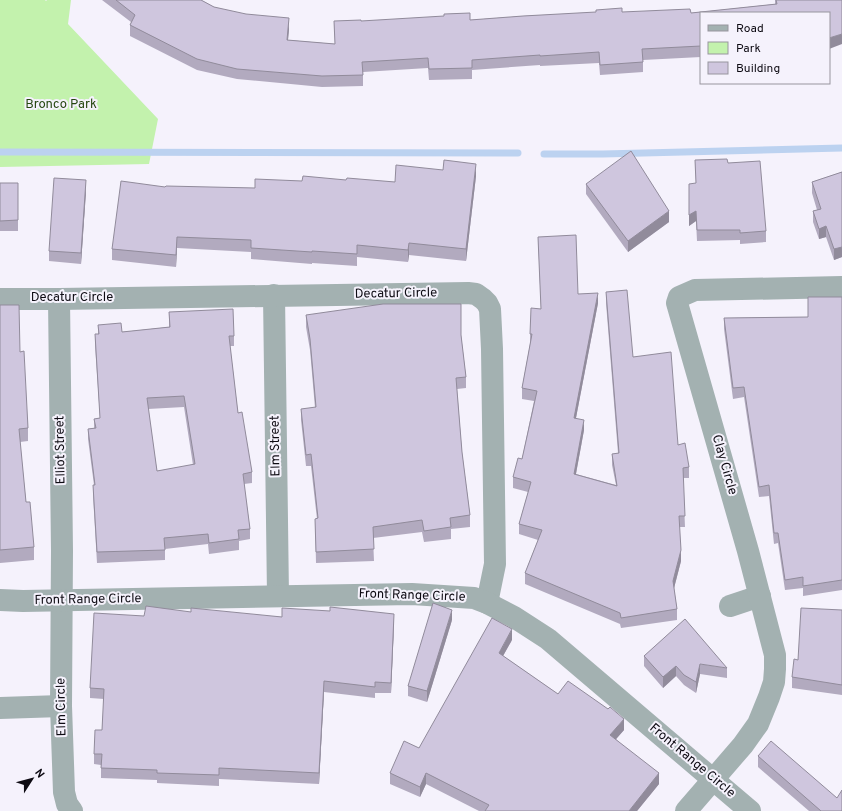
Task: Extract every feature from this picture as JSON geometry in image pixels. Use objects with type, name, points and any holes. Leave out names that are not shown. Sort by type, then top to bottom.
[{"type":"street","name":"Clay Circle","points":[[714,779],[758,724],[774,682],[775,655],[748,551],[677,303],[679,297],[695,290],[842,287]]},
{"type":"street","name":"Decatur Circle","points":[[0,298],[59,299],[274,295],[476,294],[487,303],[490,310],[492,349],[495,564],[487,603]]},
{"type":"street","name":"Elm Street","points":[[274,295],[278,596]]},
{"type":"street","name":"Elliot Street","points":[[59,299],[62,551],[61,600]]},
{"type":"street","name":"Front Range Circle","points":[[0,600],[23,601],[412,594],[474,598],[514,617],[548,639],[750,811]]},
{"type":"street","points":[[730,606],[760,596]]},
{"type":"street","name":"Elm Circle","points":[[61,600],[61,706],[64,792],[67,804],[72,811]]},
{"type":"street","points":[[0,708],[61,706]]},
{"type":"street","points":[[686,811],[714,779]]},
{"type":"green space","name":"Bronco Park","points":[[0,0],[71,0],[68,24],[158,119],[149,164],[0,167]]},
{"type":"building","points":[[116,0],[201,0],[214,7],[246,14],[289,18],[287,40],[335,44],[334,21],[361,21],[470,13],[470,20],[596,12],[596,10],[622,8],[622,12],[690,9],[691,13],[700,12],[700,46],[642,49],[643,62],[600,65],[599,52],[472,60],[472,68],[429,69],[428,58],[362,62],[363,75],[322,76],[237,69],[197,59],[130,25],[135,15]]},
{"type":"building","points":[[776,0],[842,0],[842,34],[830,38],[830,12],[701,12],[777,4]]},
{"type":"building","points":[[631,151],[669,211],[628,241],[586,184]]},
{"type":"building","points":[[727,159],[728,163],[760,161],[766,231],[740,233],[740,230],[697,230],[696,211],[689,215],[689,184],[696,183],[695,160]]},
{"type":"building","points":[[444,160],[476,164],[466,249],[409,243],[408,250],[357,245],[357,254],[251,248],[251,240],[177,237],[176,255],[112,249],[121,181],[165,187],[255,188],[255,179],[302,181],[303,176],[395,182],[396,165],[443,170]]},
{"type":"building","points":[[842,172],[842,247],[834,249],[826,226],[819,229],[813,211],[821,209],[812,182]]},
{"type":"building","points":[[54,178],[86,180],[81,253],[49,251]]},
{"type":"building","points":[[0,183],[18,183],[18,220],[0,221]]},
{"type":"building","points":[[576,235],[578,294],[598,293],[574,418],[584,420],[574,474],[617,486],[612,454],[619,453],[606,292],[627,290],[633,357],[671,352],[678,445],[685,443],[689,467],[683,468],[685,516],[679,516],[681,550],[673,581],[677,609],[621,618],[620,613],[525,573],[542,530],[519,524],[531,482],[513,477],[518,458],[522,459],[537,391],[522,388],[532,334],[530,334],[531,308],[541,309],[538,237]]},
{"type":"building","points":[[808,297],[842,297],[842,580],[803,586],[803,577],[785,580],[778,533],[774,533],[769,485],[759,487],[744,387],[733,388],[724,318],[808,317]]},
{"type":"building","points":[[383,304],[461,304],[461,335],[466,377],[456,378],[462,452],[470,515],[450,518],[451,527],[424,531],[422,520],[373,527],[374,549],[316,552],[315,519],[318,518],[311,454],[306,455],[301,409],[316,407],[310,339],[306,315]]},
{"type":"building","points":[[0,305],[19,305],[20,352],[24,351],[28,428],[19,429],[26,502],[30,502],[34,547],[0,550]]},
{"type":"building","points":[[233,309],[234,336],[229,336],[238,413],[242,412],[252,472],[243,474],[250,529],[238,530],[239,539],[209,543],[208,534],[164,538],[165,550],[97,552],[93,485],[95,485],[88,429],[96,428],[94,419],[100,418],[95,334],[99,334],[98,325],[121,323],[122,332],[170,327],[169,312]],"holes":[[[184,396],[195,464],[157,471],[147,398]]]},
{"type":"building","points":[[433,603],[452,610],[427,691],[408,686]]},
{"type":"building","points":[[146,606],[191,612],[191,608],[282,617],[282,608],[330,611],[330,607],[394,614],[391,683],[375,682],[375,687],[324,681],[319,773],[219,768],[219,775],[157,773],[157,770],[101,768],[102,754],[94,754],[95,730],[102,730],[104,689],[90,688],[94,613],[144,616]]},
{"type":"building","points":[[801,608],[842,610],[842,685],[792,677],[794,659],[798,660]]},
{"type":"building","points":[[492,618],[512,629],[499,653],[558,694],[568,681],[608,709],[610,707],[624,719],[610,735],[659,773],[629,811],[485,811],[489,805],[426,773],[420,787],[390,773],[404,741],[419,748]]},
{"type":"building","points":[[685,619],[727,668],[700,664],[696,682],[684,675],[676,666],[663,677],[644,656]]},
{"type":"building","points":[[771,741],[837,798],[842,790],[842,811],[821,811],[758,756]]},
{"type":"waterway","points":[[544,154],[842,148]]},
{"type":"waterway","points":[[0,152],[518,153]]}]
